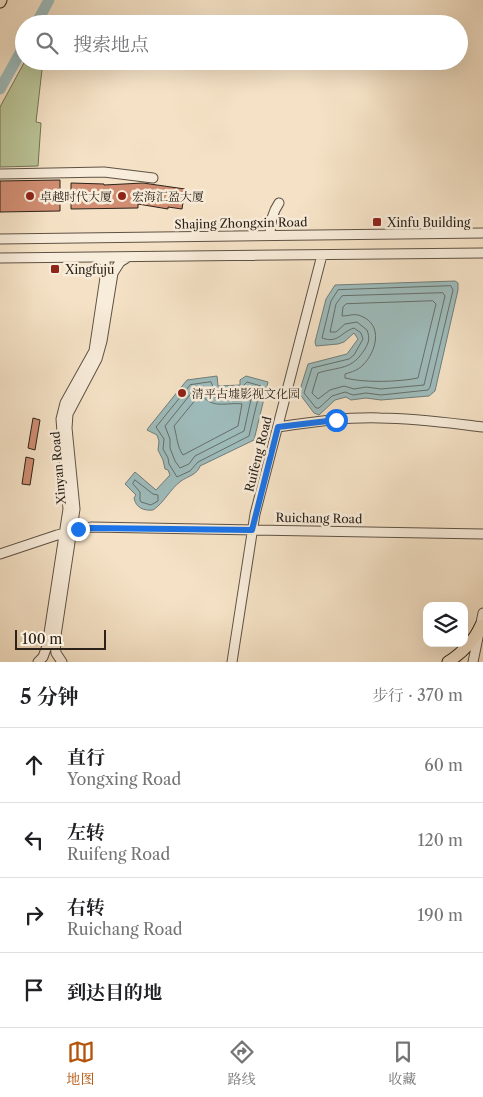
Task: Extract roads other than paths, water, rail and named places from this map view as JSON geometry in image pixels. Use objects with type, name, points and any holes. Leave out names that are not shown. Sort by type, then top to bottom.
[{"type":"main road","points":[[448,662],[468,645],[482,619]]},
{"type":"street","points":[[0,174],[104,172],[154,178]]},
{"type":"street","points":[[270,234],[270,223],[279,203]]},
{"type":"street","name":"Shajing Zhongxin Road","points":[[0,238],[483,233]]},
{"type":"street","points":[[0,258],[483,253]]},
{"type":"street","name":"Ruifeng Road","points":[[232,662],[252,530],[322,254]]},
{"type":"street","name":"Xinyan Road","points":[[38,662],[43,657],[47,646],[75,503],[68,434],[68,414],[100,353],[115,268],[123,259],[131,256]]},
{"type":"street","name":"Xinyan Road","points":[[62,662],[56,653],[55,642],[68,532],[68,502],[61,419],[65,403],[90,360],[96,342],[106,271],[105,262],[99,257]]},
{"type":"street","points":[[278,427],[336,420],[402,418],[483,427]]},
{"type":"street","name":"Ruichang Road","points":[[0,554],[68,532],[91,528],[483,534]]},
{"type":"street","points":[[473,662],[482,619]]},
{"type":"water","points":[[455,281],[458,283],[458,290],[435,391],[429,396],[381,400],[366,398],[351,400],[346,397],[335,400],[319,415],[314,413],[299,393],[308,364],[347,354],[358,339],[354,333],[344,342],[316,346],[315,342],[326,299],[335,285]]},
{"type":"water","points":[[217,376],[218,386],[240,385],[240,380],[246,376],[268,382],[254,440],[200,466],[195,473],[177,484],[153,510],[141,508],[135,501],[136,495],[125,484],[135,472],[156,490],[170,475],[168,470],[165,469],[158,450],[159,441],[157,435],[147,430],[187,380]]},
{"type":"waterway","points":[[41,15],[49,0]]},
{"type":"waterway","points":[[0,89],[15,62]]},
{"type":"place","name":"卓越时代大厦","points":[[30,196]]},
{"type":"place","name":"宏海汇盈大厦","points":[[122,196]]},
{"type":"place","name":"Xinfu Building","points":[[377,222]]},
{"type":"place","name":"Xingfuju","points":[[55,269]]},
{"type":"place","name":"清平古墟影视文化园","points":[[182,393]]}]
